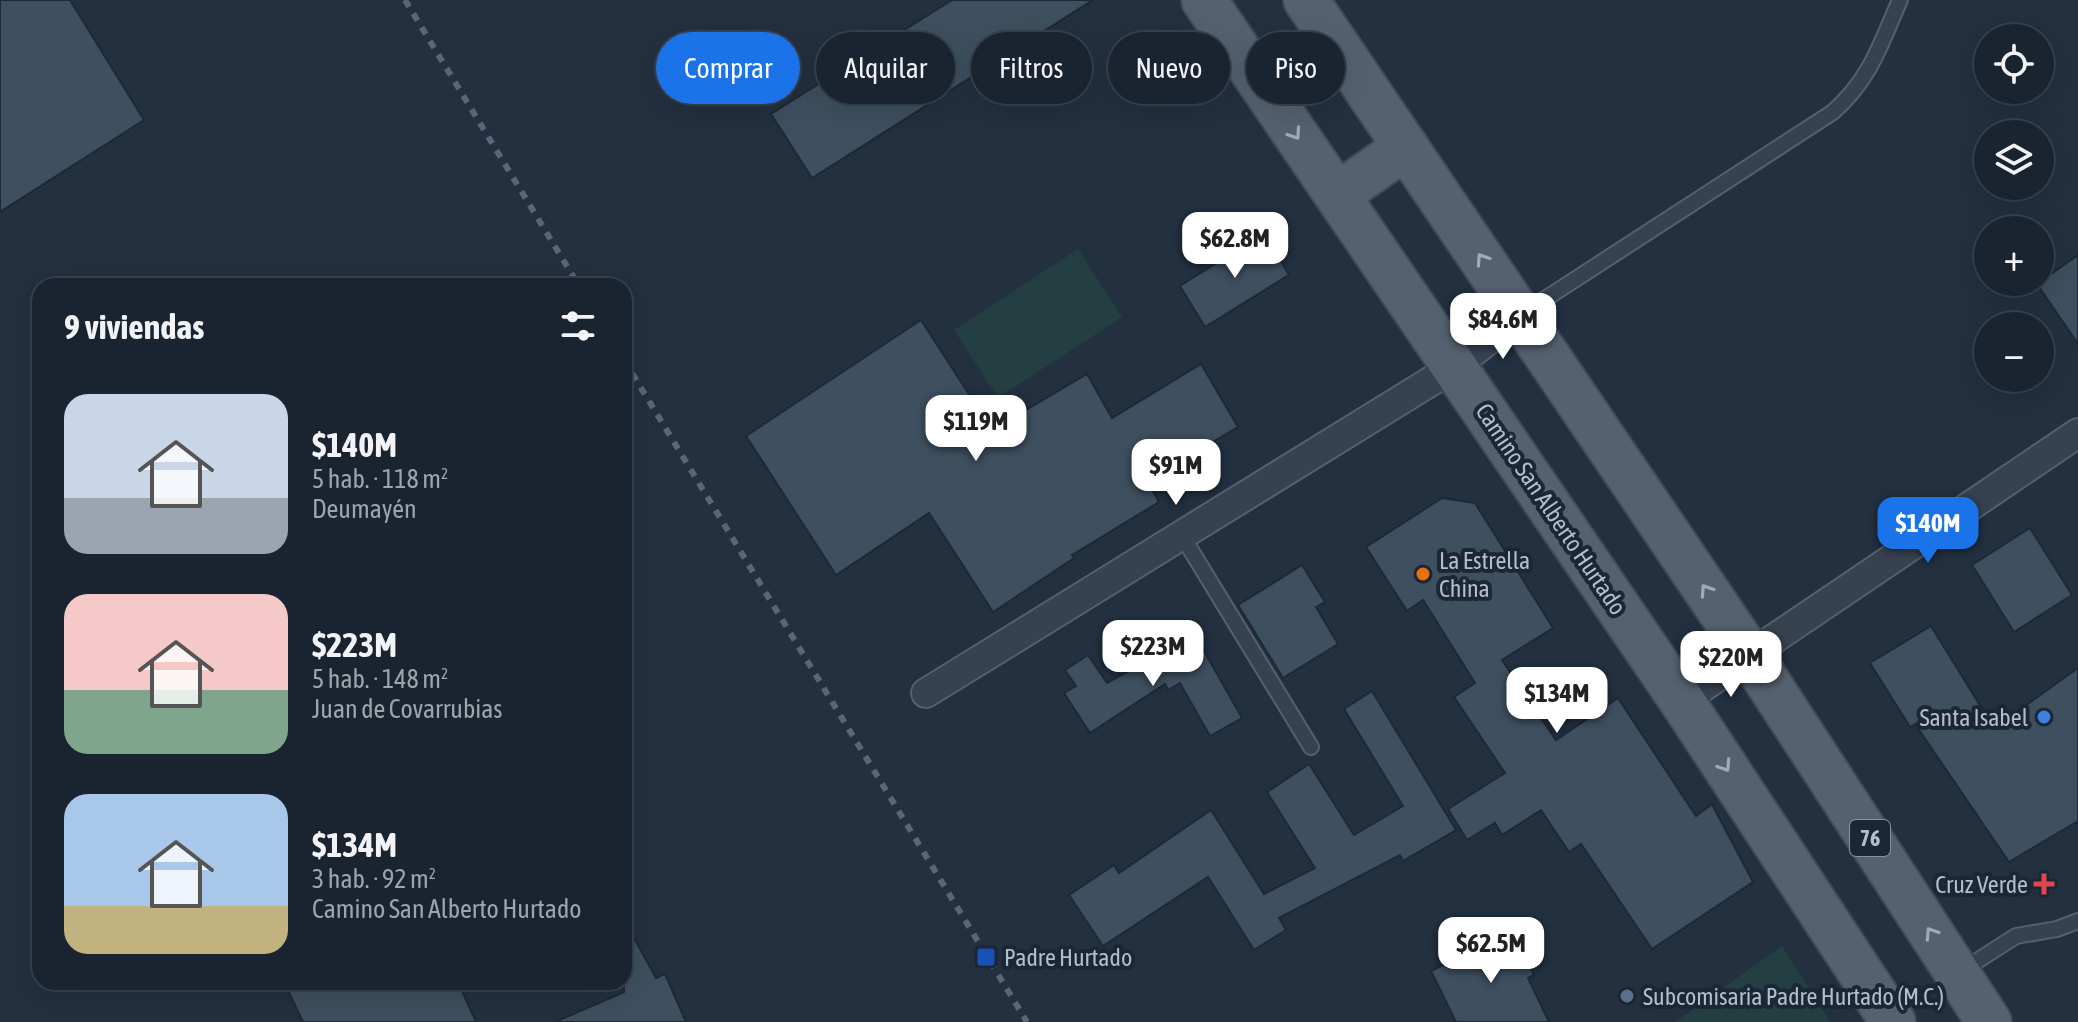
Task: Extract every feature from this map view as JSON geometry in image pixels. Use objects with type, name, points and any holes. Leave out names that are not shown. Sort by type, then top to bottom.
[{"type":"main road","name":"Camino San Alberto Hurtado","points":[[1204,0],[1682,701],[1893,1022]]},
{"type":"main road","name":"76","points":[[1306,0],[1750,655],[1989,1022]]},
{"type":"main road","points":[[1337,195],[1406,147]]},
{"type":"street","points":[[926,693],[1454,367],[1520,315]]},
{"type":"street","points":[[1682,701],[2078,433]]},
{"type":"lane","points":[[1520,315],[1833,112],[1856,92],[1869,71],[1900,0]]},
{"type":"lane","points":[[1181,534],[1311,747]]},
{"type":"lane","points":[[1958,974],[2016,936],[2057,929],[2078,921]]},
{"type":"green space","points":[[1078,249],[1122,317],[998,398],[954,330]]},
{"type":"green space","points":[[1782,946],[1830,1022],[1675,1022]]},
{"type":"building","points":[[0,0],[70,0],[144,120],[0,212]]},
{"type":"building","points":[[952,0],[1093,0],[1042,32],[971,32],[971,77],[955,87],[955,32],[901,32]]},
{"type":"building","points":[[816,86],[816,104],[929,104],[812,178],[771,114],[787,104],[800,104],[800,96]]},
{"type":"building","points":[[1264,233],[1289,275],[1205,327],[1180,286]]},
{"type":"building","points":[[2078,255],[2078,344],[2045,296],[2054,296],[2054,272]]},
{"type":"building","points":[[921,320],[992,430],[1087,374],[1112,418],[1201,364],[1238,427],[1147,481],[1159,502],[1072,555],[1074,558],[993,612],[929,513],[836,575],[746,436]]},
{"type":"building","points":[[1442,498],[1475,503],[1553,628],[1502,660],[1556,740],[1618,698],[1696,816],[1712,804],[1753,882],[1652,949],[1581,844],[1569,852],[1541,810],[1502,835],[1495,823],[1467,840],[1448,809],[1505,773],[1454,697],[1475,683],[1423,600],[1407,611],[1366,547]]},
{"type":"building","points":[[2030,528],[2072,595],[2014,632],[1972,565]]},
{"type":"building","points":[[1302,565],[1325,602],[1316,607],[1338,644],[1283,678],[1238,605]]},
{"type":"building","name":"Santa Isabel","points":[[1931,626],[1994,728],[2078,668],[2078,821],[2009,862],[1915,724],[1910,727],[1870,663]]},
{"type":"building","points":[[1185,640],[1199,642],[1242,718],[1210,736],[1180,683],[1168,690],[1165,684],[1090,733],[1064,693],[1076,686],[1065,670],[1088,655],[1107,683]]},
{"type":"building","points":[[1372,691],[1456,830],[1403,861],[1400,855],[1279,918],[1286,930],[1254,950],[1208,877],[1103,946],[1069,895],[1114,865],[1119,873],[1211,810],[1264,894],[1315,868],[1267,792],[1309,764],[1354,835],[1403,806],[1344,709]]},
{"type":"building","points":[[1512,931],[1534,975],[1528,978],[1549,1022],[1456,1022],[1431,971]]},
{"type":"building","points":[[632,934],[656,978],[665,974],[686,1022],[555,1022],[632,990]]},
{"type":"building","points":[[288,990],[462,990],[476,1022],[303,1022]]},
{"type":"railway","points":[[405,0],[574,278]]},
{"type":"railway","points":[[632,373],[1027,1022]]},
{"type":"place","name":"La Estrella China","points":[[1423,574]]},
{"type":"place","name":"Santa Isabel","points":[[2044,717]]},
{"type":"place","name":"Cruz Verde","points":[[2044,884]]},
{"type":"place","name":"Padre Hurtado","points":[[986,957]]},
{"type":"place","name":"Subcomisaria Padre Hurtado (M.C.)","points":[[1627,996]]}]
